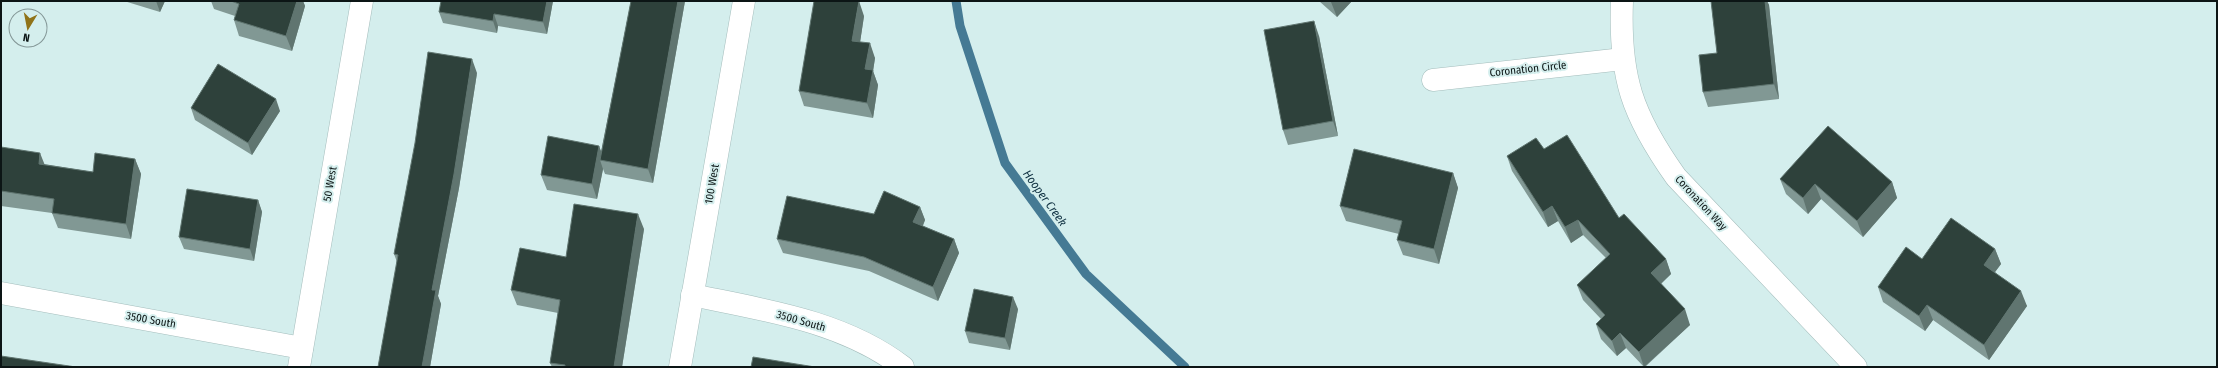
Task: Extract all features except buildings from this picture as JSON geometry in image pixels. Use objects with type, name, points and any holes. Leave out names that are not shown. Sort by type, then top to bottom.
[{"type":"street","name":"50 West","points":[[300,357],[362,1]]},
{"type":"street","name":"100 West","points":[[680,367],[744,1]]},
{"type":"street","name":"Coronation Way","points":[[1622,1],[1623,58],[1627,84],[1636,110],[1661,156],[1676,177],[1856,367]]},
{"type":"street","name":"Coronation Circle","points":[[1434,80],[1623,58]]},
{"type":"street","name":"3500 South","points":[[1,293],[300,357]]},
{"type":"street","name":"3500 South","points":[[692,295],[781,314],[826,327],[876,349],[903,367]]},
{"type":"waterway","name":"Hooper Creek","points":[[956,1],[960,26],[1005,163],[1086,274],[1185,367]]}]
